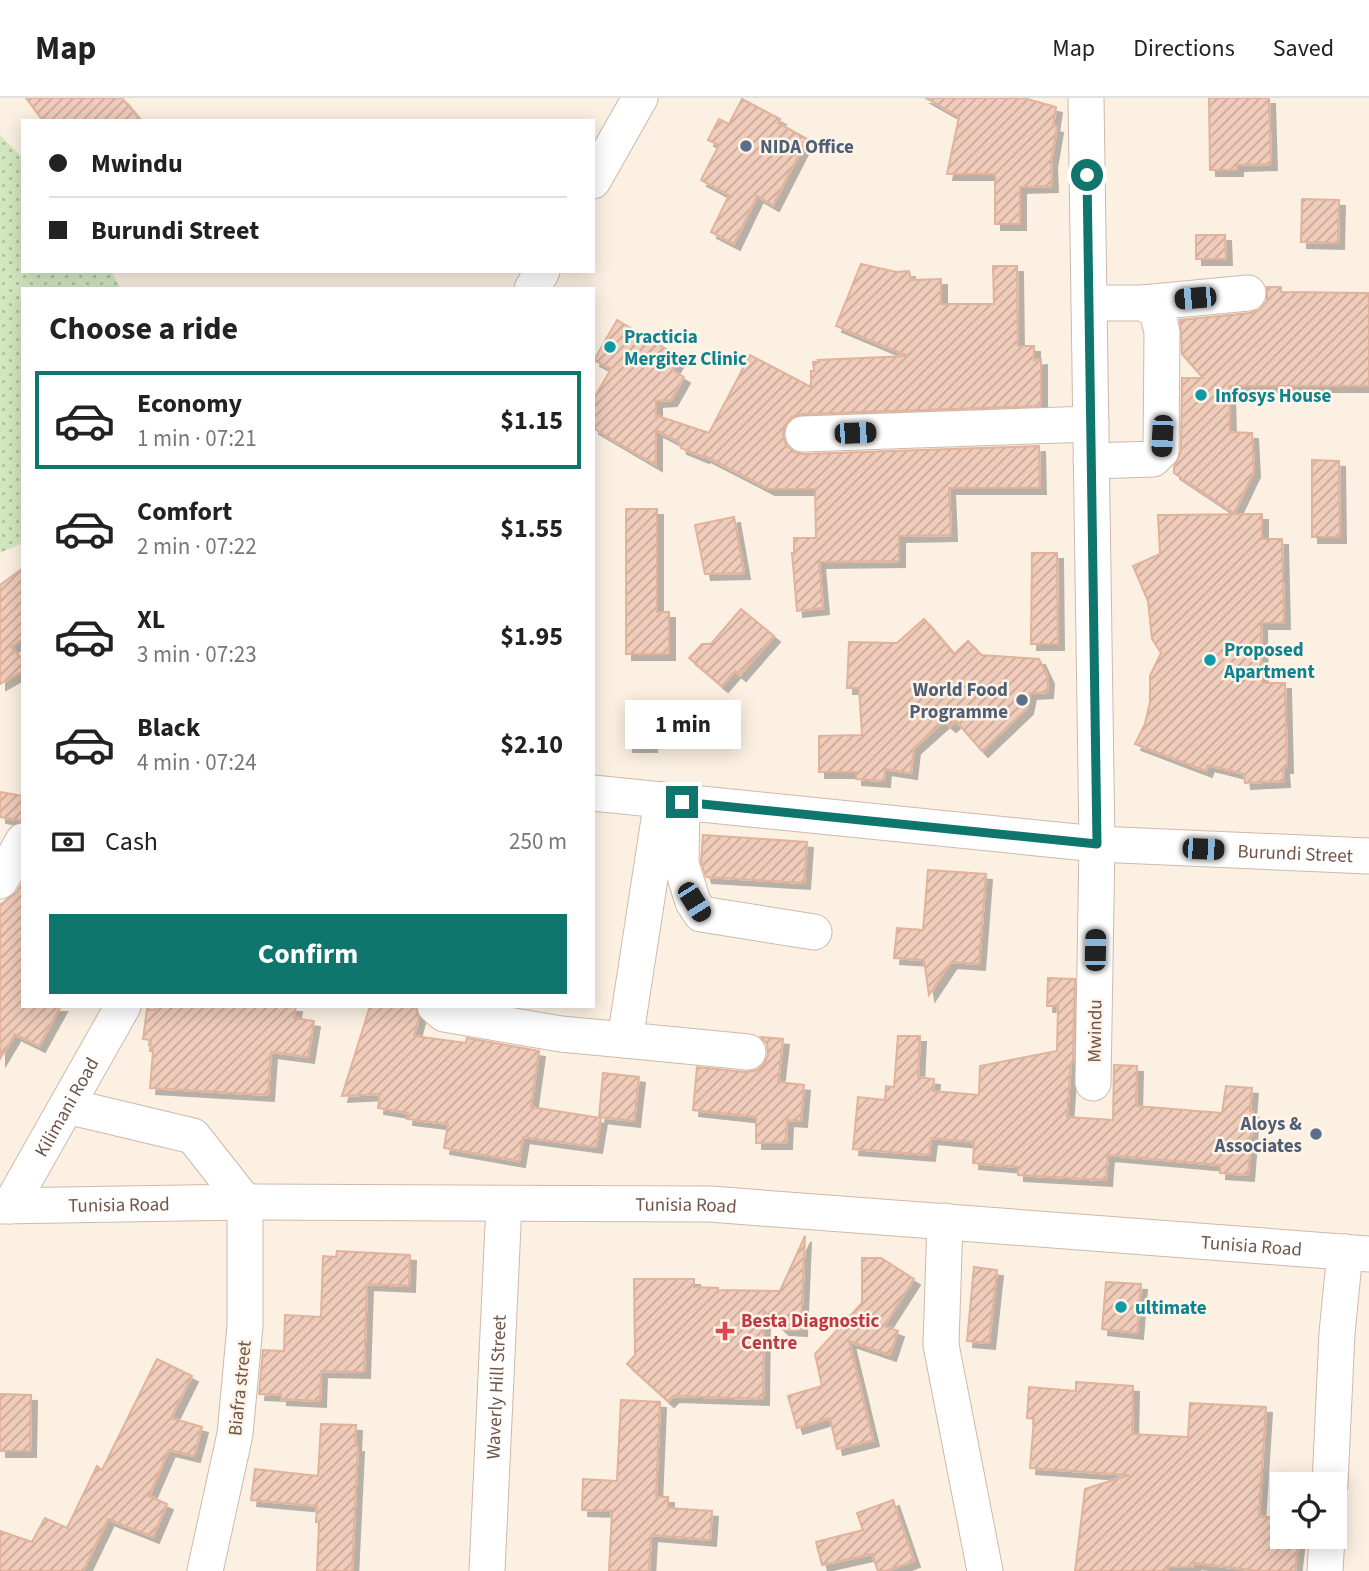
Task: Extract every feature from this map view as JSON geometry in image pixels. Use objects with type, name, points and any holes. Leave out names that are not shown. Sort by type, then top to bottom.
[{"type":"street","points":[[595,177],[640,98]]},
{"type":"street","name":"Mwindu","points":[[1086,98],[1097,844],[1093,1083]]},
{"type":"street","points":[[1089,303],[1143,303],[1248,293]]},
{"type":"street","points":[[1091,461],[1153,459],[1161,451],[1162,332],[1157,311],[1143,303]]},
{"type":"street","points":[[803,434],[1091,424]]},
{"type":"street","name":"Burundi Street","points":[[595,793],[1097,844],[1369,856]]},
{"type":"street","points":[[672,801],[681,864],[701,914],[814,932]]},
{"type":"street","points":[[625,1040],[672,801]]},
{"type":"street","points":[[0,881],[21,844]]},
{"type":"street","name":"Kilimani Road","points":[[5,1206],[122,1008]]},
{"type":"street","points":[[437,1008],[444,1014],[561,1034],[748,1052]]},
{"type":"street","points":[[66,1106],[193,1136],[245,1202]]},
{"type":"street","name":"Tunisia Road","points":[[5,1206],[245,1202],[710,1204],[1357,1253]]},
{"type":"street","name":"Biafra street","points":[[205,1571],[235,1434],[245,1326],[245,1202]]},
{"type":"street","name":"Waverly Hill Street","points":[[486,1571],[504,1204]]},
{"type":"street","points":[[945,1222],[941,1345],[985,1571]]},
{"type":"street","points":[[1331,1472],[1337,1333],[1357,1253]]},
{"type":"street","points":[[1325,1571],[1326,1549]]},
{"type":"green space","points":[[0,135],[21,156],[21,273],[112,273],[120,287],[21,287],[21,544],[0,553]]},
{"type":"building","points":[[26,98],[122,98],[139,119],[42,119]]},
{"type":"building","points":[[926,98],[1023,98],[1056,107],[1053,126],[1057,127],[1051,162],[1052,186],[1020,187],[1020,224],[995,224],[995,174],[947,174],[959,117]]},
{"type":"building","points":[[1209,98],[1269,98],[1271,164],[1237,165],[1237,170],[1210,170]]},
{"type":"building","points":[[742,99],[780,119],[778,123],[807,139],[773,205],[757,196],[734,244],[711,232],[729,195],[701,180],[719,145],[708,140],[719,119],[729,124]]},
{"type":"building","points":[[1302,199],[1339,200],[1338,243],[1301,242]]},
{"type":"building","points":[[1196,235],[1225,235],[1226,259],[1196,259]]},
{"type":"building","points":[[861,264],[896,272],[909,271],[911,280],[941,279],[941,304],[994,304],[993,266],[1017,266],[1018,346],[1034,346],[1034,360],[1041,359],[1041,406],[802,414],[792,417],[785,425],[783,435],[786,445],[794,452],[804,454],[1039,446],[1040,488],[949,488],[951,535],[899,536],[899,561],[819,562],[823,608],[797,611],[792,553],[794,538],[816,538],[815,489],[769,489],[703,455],[681,448],[679,442],[656,430],[656,465],[595,429],[595,397],[611,369],[595,358],[617,320],[680,357],[672,370],[684,377],[671,400],[656,401],[656,420],[658,416],[709,433],[750,355],[811,387],[813,362],[819,362],[818,360],[908,356],[836,326]]},
{"type":"building","points":[[1267,287],[1281,287],[1281,292],[1369,293],[1369,386],[1229,386],[1230,432],[1252,433],[1254,471],[1234,513],[1174,473],[1181,451],[1182,378],[1203,378],[1182,354],[1180,320],[1259,310],[1267,301]]},
{"type":"building","points":[[1312,460],[1339,461],[1340,537],[1312,537]]},
{"type":"building","points":[[626,509],[657,509],[657,612],[669,612],[669,654],[626,654]]},
{"type":"building","name":"Proposed Apartment","points":[[1262,514],[1262,539],[1282,539],[1284,623],[1261,623],[1262,683],[1285,683],[1287,767],[1283,767],[1284,781],[1245,783],[1244,774],[1208,765],[1206,771],[1135,744],[1145,724],[1150,702],[1150,676],[1161,653],[1152,639],[1148,601],[1133,566],[1160,554],[1158,515]]},
{"type":"building","points":[[734,517],[744,573],[705,574],[695,525]]},
{"type":"building","points":[[1032,553],[1057,553],[1058,644],[1031,644]]},
{"type":"building","points":[[21,569],[21,640],[11,647],[21,658],[21,672],[0,684],[0,585]]},
{"type":"building","points":[[741,609],[774,636],[740,675],[735,671],[722,686],[689,658],[702,644],[711,644]]},
{"type":"building","points":[[924,619],[954,654],[968,641],[981,655],[1039,659],[1048,678],[1047,692],[1030,693],[1027,708],[982,751],[956,721],[950,726],[944,721],[914,748],[911,773],[885,769],[884,781],[856,779],[856,772],[819,772],[819,736],[862,735],[859,688],[847,688],[849,642],[897,643]]},
{"type":"building","points":[[627,721],[651,722],[651,746],[627,746]]},
{"type":"building","points":[[0,792],[21,796],[21,821],[0,817]]},
{"type":"building","points":[[703,835],[807,842],[804,883],[706,877],[701,862]]},
{"type":"building","points":[[928,870],[986,874],[979,964],[951,962],[929,995],[924,960],[894,958],[897,928],[923,930]]},
{"type":"building","points":[[21,885],[21,1008],[60,1008],[39,1046],[15,1034],[0,1059],[0,905],[17,892]]},
{"type":"building","points":[[1048,978],[1075,979],[1073,1062],[1067,1117],[1113,1120],[1114,1065],[1137,1066],[1136,1106],[1222,1113],[1226,1086],[1252,1088],[1250,1111],[1253,1112],[1248,1175],[1220,1173],[1220,1165],[1108,1155],[1106,1180],[1018,1175],[1018,1167],[973,1163],[974,1142],[931,1138],[929,1155],[853,1149],[858,1097],[885,1100],[886,1086],[894,1087],[898,1036],[920,1036],[918,1077],[934,1079],[933,1091],[979,1095],[980,1066],[1057,1051],[1058,1006],[1047,1006]]},
{"type":"building","points":[[296,1008],[294,1018],[314,1021],[308,1057],[271,1052],[268,1095],[150,1088],[153,1051],[150,1051],[151,1040],[143,1039],[147,1009]]},
{"type":"building","points":[[369,1008],[416,1008],[419,1018],[414,1036],[466,1043],[467,1038],[539,1051],[531,1107],[601,1118],[596,1147],[523,1137],[519,1161],[444,1148],[448,1124],[407,1119],[408,1113],[378,1108],[380,1094],[342,1096]]},
{"type":"building","points":[[761,1037],[783,1039],[778,1082],[804,1085],[801,1121],[787,1120],[786,1143],[756,1143],[756,1117],[693,1110],[697,1067],[746,1072],[757,1070],[768,1055],[767,1044]]},
{"type":"building","points":[[603,1073],[639,1077],[634,1121],[599,1117]]},
{"type":"building","points":[[805,1236],[801,1330],[783,1329],[764,1311],[763,1399],[673,1396],[668,1401],[627,1364],[635,1355],[634,1279],[694,1279],[694,1287],[780,1291]]},
{"type":"building","points":[[337,1251],[410,1255],[409,1286],[367,1284],[364,1372],[321,1371],[320,1401],[281,1399],[281,1395],[259,1394],[263,1350],[284,1351],[285,1315],[321,1317],[323,1256],[336,1257]]},
{"type":"building","points":[[862,1258],[881,1258],[914,1279],[884,1326],[898,1331],[890,1355],[849,1341],[873,1440],[837,1449],[830,1418],[797,1428],[788,1396],[822,1386],[815,1354],[862,1303]]},
{"type":"building","points":[[974,1267],[997,1270],[989,1343],[967,1341]]},
{"type":"building","name":"ultimate","points":[[1106,1282],[1141,1284],[1137,1333],[1102,1329]]},
{"type":"building","points":[[157,1359],[192,1376],[171,1418],[202,1427],[194,1456],[169,1450],[149,1496],[167,1504],[153,1537],[108,1519],[83,1571],[0,1571],[0,1531],[32,1542],[45,1518],[67,1528],[97,1466],[102,1470]]},
{"type":"building","points":[[1076,1382],[1133,1386],[1132,1434],[1188,1437],[1190,1403],[1266,1407],[1259,1516],[1270,1517],[1270,1549],[1298,1549],[1295,1571],[1259,1571],[1194,1563],[1194,1567],[1168,1567],[1168,1571],[1075,1571],[1085,1489],[1129,1475],[1030,1468],[1034,1419],[1027,1418],[1029,1387],[1076,1391]]},
{"type":"building","points":[[0,1394],[31,1395],[30,1451],[0,1451]]},
{"type":"building","points":[[621,1400],[660,1402],[656,1497],[668,1497],[668,1508],[712,1511],[710,1540],[651,1535],[649,1571],[609,1571],[612,1511],[582,1510],[583,1479],[617,1481]]},
{"type":"building","points":[[321,1424],[356,1425],[355,1446],[358,1446],[352,1571],[317,1571],[317,1506],[251,1500],[255,1469],[318,1476]]},
{"type":"building","points":[[893,1500],[914,1561],[886,1571],[878,1571],[872,1554],[822,1565],[816,1542],[863,1530],[857,1513]]},
{"type":"place","name":"NIDA Office","points":[[746,146]]},
{"type":"place","name":"Practicia Mergitez Clinic","points":[[610,347]]},
{"type":"place","name":"Infosys House","points":[[1201,395]]},
{"type":"place","name":"Proposed Apartment","points":[[1210,660]]},
{"type":"place","name":"World Food Programme","points":[[1022,700]]},
{"type":"place","name":"Aloys & Associates","points":[[1316,1134]]},
{"type":"place","name":"ultimate","points":[[1121,1307]]},
{"type":"place","name":"Besta Diagnostic Centre","points":[[725,1331]]},
{"type":"route","points":[[682,802],[1097,844],[1087,175]]}]
